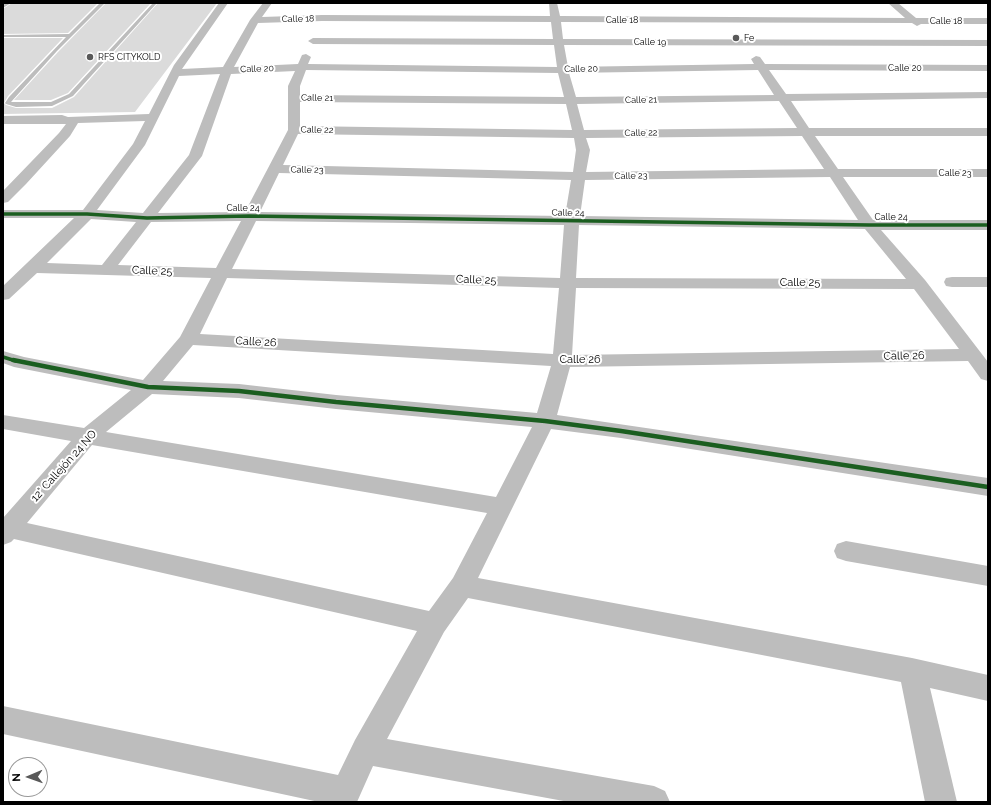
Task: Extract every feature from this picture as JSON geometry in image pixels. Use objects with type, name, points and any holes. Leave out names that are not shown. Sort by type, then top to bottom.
[{"type":"street","points":[[4,294],[33,268],[87,214],[139,145],[175,73],[224,3]]},
{"type":"street","points":[[107,269],[195,156],[227,70],[255,20],[268,3]]},
{"type":"street","points":[[892,3],[988,78]]},
{"type":"street","points":[[465,19],[466,8]]},
{"type":"street","points":[[3,720],[342,797],[435,624],[462,586],[502,507],[545,421],[562,361],[572,221],[583,150],[563,70],[554,11]]},
{"type":"street","name":"Calle 18","points":[[255,20],[324,13],[465,19],[554,11],[725,14],[914,21],[988,21]]},
{"type":"street","points":[[294,130],[294,86],[324,13]]},
{"type":"street","points":[[725,14],[869,226],[919,284],[988,375]]},
{"type":"street","name":"Calle 19","points":[[313,41],[988,43]]},
{"type":"street","name":"Calle 20","points":[[175,73],[302,67],[563,70],[761,67],[988,68]]},
{"type":"street","name":"Calle 21","points":[[294,98],[571,101],[988,95]]},
{"type":"street","points":[[3,120],[70,120],[153,117]]},
{"type":"street","points":[[3,199],[23,180],[70,129],[73,122],[70,120]]},
{"type":"street","name":"Calle 22","points":[[294,130],[579,134],[988,132]]},
{"type":"street","name":"12° Callejón 24 NO","points":[[5,530],[88,436],[148,387],[188,338],[294,130]]},
{"type":"street","name":"Calle 23","points":[[274,169],[579,176],[988,173]]},
{"type":"street","name":"Calle 24","points":[[3,214],[87,214],[147,218],[249,216],[869,226],[988,224]]},
{"type":"street","name":"Calle 25","points":[[33,268],[567,283],[919,284]]},
{"type":"street","points":[[952,282],[988,282]]},
{"type":"street","name":"Calle 26","points":[[188,338],[562,361],[972,354]]},
{"type":"street","points":[[3,357],[21,363],[148,387],[239,391],[336,402],[545,421],[621,431],[988,487]]},
{"type":"street","points":[[3,422],[502,507]]},
{"type":"street","points":[[5,530],[435,624]]},
{"type":"street","points":[[846,551],[988,576]]},
{"type":"street","points":[[462,586],[912,671],[988,688]]},
{"type":"street","points":[[912,671],[942,802]]},
{"type":"street","points":[[366,750],[654,802]]},
{"type":"lane","points":[[3,7],[9,3]]},
{"type":"lane","points":[[103,3],[70,35],[8,103],[16,105],[52,104],[71,95],[155,3]]},
{"type":"lane","points":[[3,36],[70,35]]},
{"type":"building","points":[[12,3],[98,3],[68,33],[3,34],[3,9]]},
{"type":"building","points":[[106,3],[151,3],[68,93],[51,100],[14,100],[58,52]]},
{"type":"building","points":[[158,3],[217,3],[135,112],[3,114],[3,38],[63,38],[8,96],[4,103],[16,108],[52,108],[74,97]]},
{"type":"cycle path","points":[[3,214],[87,214],[147,218],[249,216],[869,225],[988,225]]},
{"type":"cycle path","points":[[3,357],[21,363],[148,387],[239,391],[336,402],[545,421],[621,431],[988,487]]},
{"type":"place","name":"Fe","points":[[736,38]]},
{"type":"place","name":"RFS CITYKOLD","points":[[90,57]]}]
